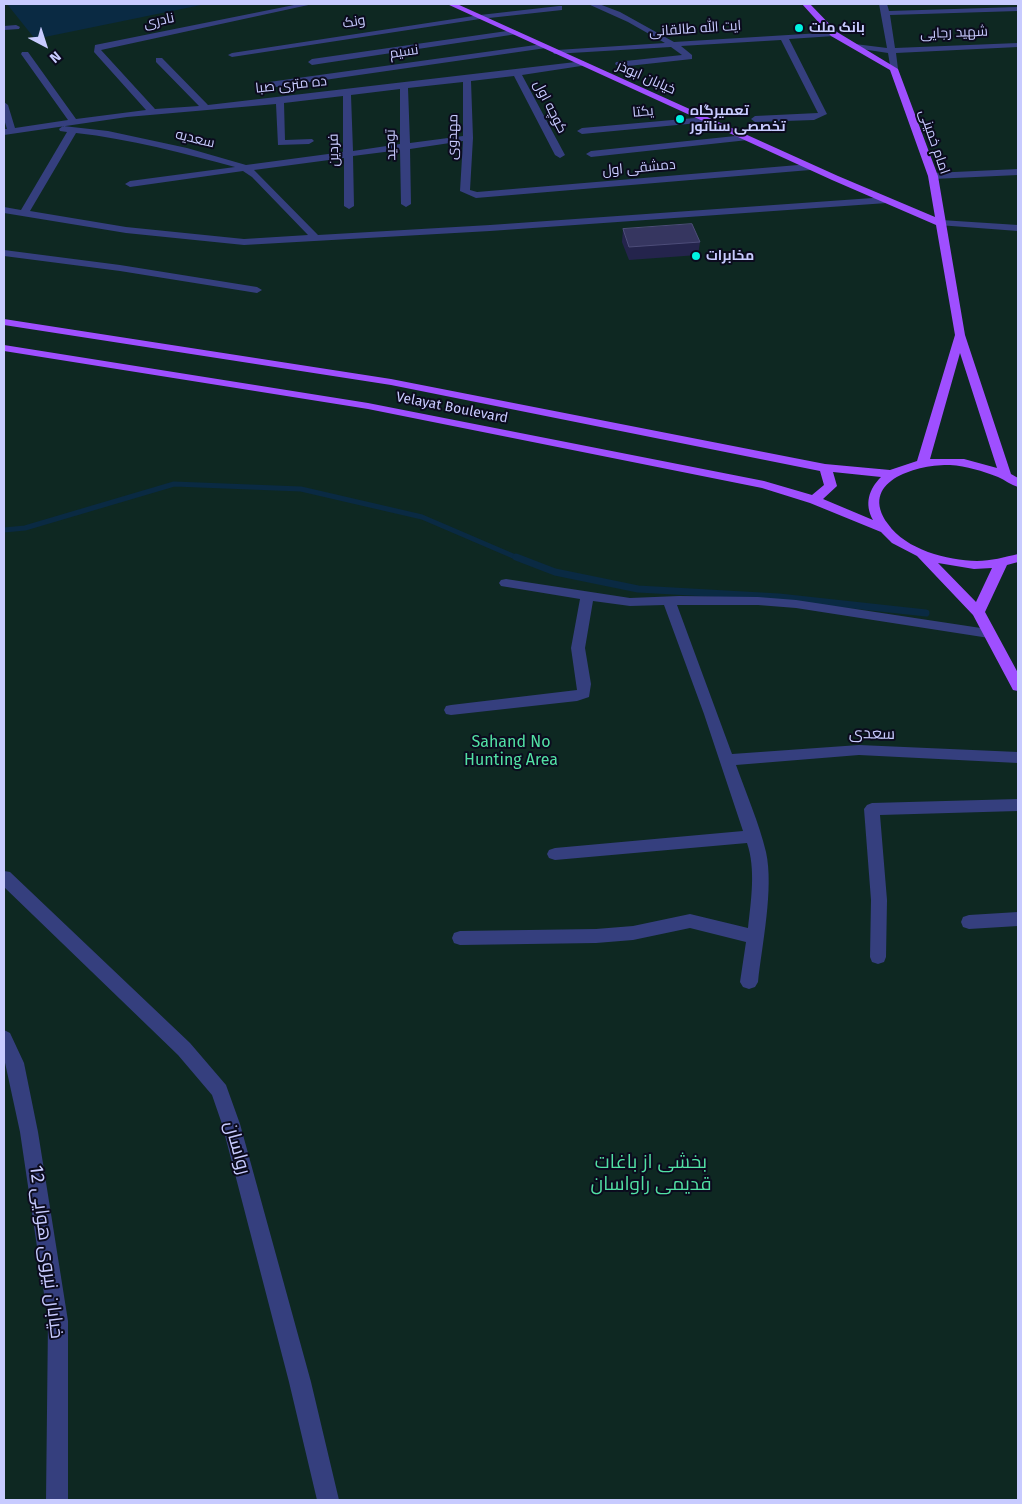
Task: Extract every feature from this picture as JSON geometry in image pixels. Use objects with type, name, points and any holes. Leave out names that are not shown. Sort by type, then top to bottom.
[{"type":"main road","name":"خیابان ابوذر","points":[[451,4],[745,138],[941,223]]},
{"type":"main road","points":[[806,4],[834,34],[894,69]]},
{"type":"main road","name":"امام خمینی","points":[[894,69],[933,176],[960,335],[1005,475]]},
{"type":"main road","name":"Velayat Boulevard","points":[[4,322],[391,382],[825,468],[891,474]]},
{"type":"main road","points":[[923,462],[960,335]]},
{"type":"main road","name":"Velayat Boulevard","points":[[4,348],[368,406],[764,485],[814,500],[886,530]]},
{"type":"main road","points":[[1018,483],[1005,475],[979,466],[950,461],[923,462],[891,474],[879,485],[874,499],[876,515],[886,530],[902,544],[922,554],[957,563],[975,565],[1001,563],[1018,558]]},
{"type":"main road","points":[[814,500],[831,486],[825,468]]},
{"type":"main road","points":[[922,554],[978,612],[1018,686]]},
{"type":"main road","points":[[978,612],[1001,563]]},
{"type":"street","name":"نادری","points":[[153,112],[97,50],[98,47],[310,4]]},
{"type":"street","points":[[592,4],[634,22],[673,44],[688,58],[619,64]]},
{"type":"street","points":[[883,4],[894,69]]},
{"type":"street","name":"ونک","points":[[232,55],[480,17],[559,8]]},
{"type":"street","points":[[886,13],[1018,9]]},
{"type":"street","points":[[4,28],[16,27]]},
{"type":"street","points":[[312,62],[514,32]]},
{"type":"street","name":"ایت الله طالقانی","points":[[557,52],[834,34]]},
{"type":"street","points":[[756,119],[814,117],[822,114],[784,37]]},
{"type":"street","name":"شهید رجایی","points":[[855,46],[874,50],[1018,45]]},
{"type":"street","name":"نسیم","points":[[269,85],[543,46]]},
{"type":"street","points":[[24,214],[73,126],[25,54]]},
{"type":"street","points":[[158,60],[206,108]]},
{"type":"street","name":"ده متری صبا","points":[[73,126],[153,112],[347,93],[517,73],[581,63]]},
{"type":"street","name":"کوچه اول","points":[[517,73],[560,155]]},
{"type":"street","name":"مهدوی","points":[[467,79],[468,138],[465,191],[469,194]]},
{"type":"street","name":"توحید","points":[[404,86],[406,204]]},
{"type":"street","name":"فردین","points":[[347,93],[349,206]]},
{"type":"street","points":[[280,100],[281,143],[308,141]]},
{"type":"street","points":[[4,106],[8,132]]},
{"type":"street","name":"یکتا","points":[[582,131],[706,120]]},
{"type":"street","name":"سعدیه","points":[[8,132],[39,127],[73,126],[187,150],[239,165],[255,175],[315,237]]},
{"type":"street","points":[[130,184],[468,138]]},
{"type":"street","points":[[591,154],[745,138]]},
{"type":"street","name":"دمشقی اول","points":[[469,194],[476,195],[810,167]]},
{"type":"street","points":[[933,176],[1018,172]]},
{"type":"street","points":[[4,210],[126,230],[244,242],[490,228],[887,200]]},
{"type":"street","points":[[941,223],[1018,228]]},
{"type":"street","points":[[4,253],[120,268],[257,290]]},
{"type":"street","points":[[506,582],[630,602],[669,600],[758,601],[796,604],[989,633]]},
{"type":"street","points":[[451,710],[577,696],[584,693],[585,688],[581,678],[578,653],[588,596]]},
{"type":"street","points":[[669,600],[711,714],[758,853],[760,897],[748,982]]},
{"type":"street","name":"سعدی","points":[[725,760],[859,750],[1018,758]]},
{"type":"street","points":[[878,957],[878,900],[872,809],[1018,805]]},
{"type":"street","points":[[555,854],[751,836]]},
{"type":"street","name":"رواسان","points":[[4,877],[184,1049],[220,1091],[231,1124],[297,1373],[328,1500]]},
{"type":"street","points":[[969,922],[1018,919]]},
{"type":"street","points":[[460,938],[596,936],[633,933],[690,921],[755,936]]},
{"type":"street","name":"خیابان نیروی هوایی 12","points":[[4,1038],[15,1062],[29,1132],[58,1321],[57,1500]]},
{"type":"green space","name":"Sahand No Hunting Area","points":[[4,4],[1018,4],[1018,1500],[4,1500]]},
{"type":"water","points":[[7,4],[206,4],[35,39]]},
{"type":"building","points":[[692,224],[700,242],[629,247],[623,229]]},
{"type":"waterway","points":[[4,530],[25,528],[174,484],[301,489],[422,517],[520,559]]},
{"type":"waterway","points":[[516,557],[555,572],[638,589],[779,597],[926,613]]},
{"type":"place","name":"بانک ملت","points":[[799,28]]},
{"type":"place","name":"تعمیرگاه تخصصی سناتور","points":[[680,119]]},
{"type":"place","name":"مخابرات","points":[[696,256]]},
{"type":"park label","name":"بخشی از باغات قدیمی راواسان","points":[[651,1174]]}]
